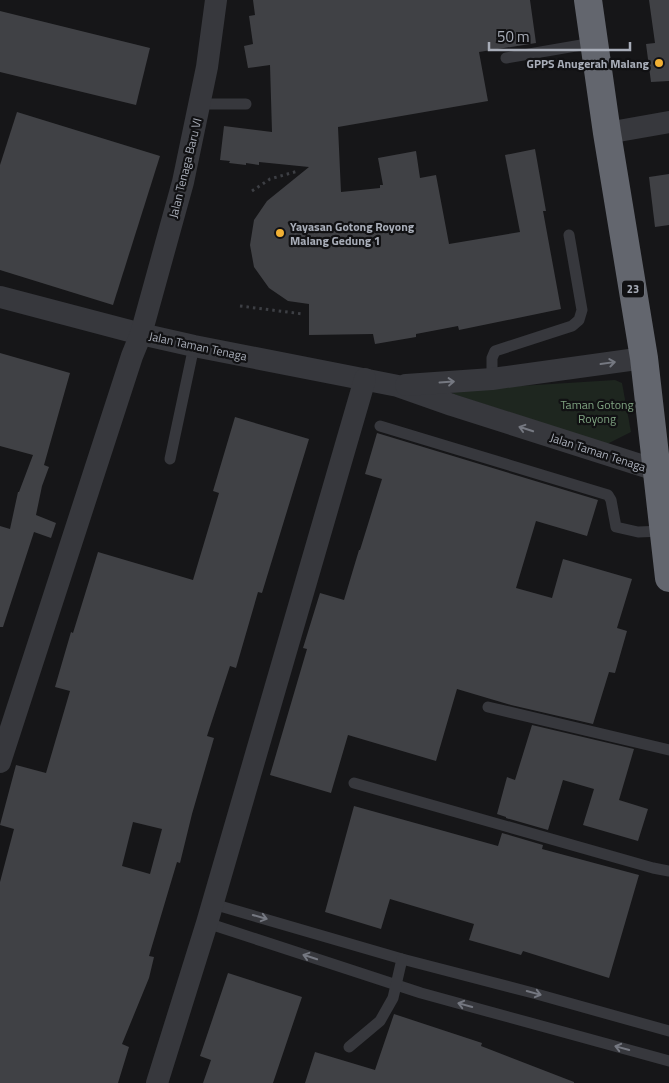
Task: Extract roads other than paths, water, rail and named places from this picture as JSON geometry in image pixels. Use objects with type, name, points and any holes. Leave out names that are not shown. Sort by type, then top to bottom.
[{"type":"highway","name":"23","points":[[588,0],[607,133],[644,358],[669,578]]},
{"type":"street","name":"Jalan Tenaga Baru VI","points":[[0,762],[132,356],[141,334],[183,182],[207,67],[216,0]]},
{"type":"street","points":[[607,133],[669,122]]},
{"type":"street","name":"Jalan Taman Tenaga","points":[[0,297],[194,346],[398,386],[656,470]]},
{"type":"street","name":"Jalan Taman Tenaga","points":[[398,386],[492,379],[644,358]]},
{"type":"street","points":[[157,1083],[210,913],[365,379]]},
{"type":"lane","points":[[506,58],[593,42]]},
{"type":"lane","points":[[200,104],[246,104]]},
{"type":"lane","points":[[492,379],[492,358],[495,351],[572,326],[579,320],[582,310],[569,235]]},
{"type":"lane","points":[[170,459],[194,346]]},
{"type":"lane","points":[[380,426],[608,495],[611,500],[616,527],[638,532],[664,531]]},
{"type":"lane","points":[[488,707],[669,750]]},
{"type":"lane","points":[[354,783],[669,871]]},
{"type":"lane","points":[[210,913],[402,959],[669,1031]]},
{"type":"lane","points":[[210,913],[395,985],[669,1060]]},
{"type":"lane","points":[[349,1047],[380,1021],[393,998],[402,959]]},
{"type":"place","name":"GPPS Anugerah Malang","points":[[659,63]]},
{"type":"place","name":"Yayasan Gotong Royong Malang Gedung 1","points":[[280,233]]},
{"type":"park label","name":"Taman Gotong Royong","points":[[597,411]]}]
